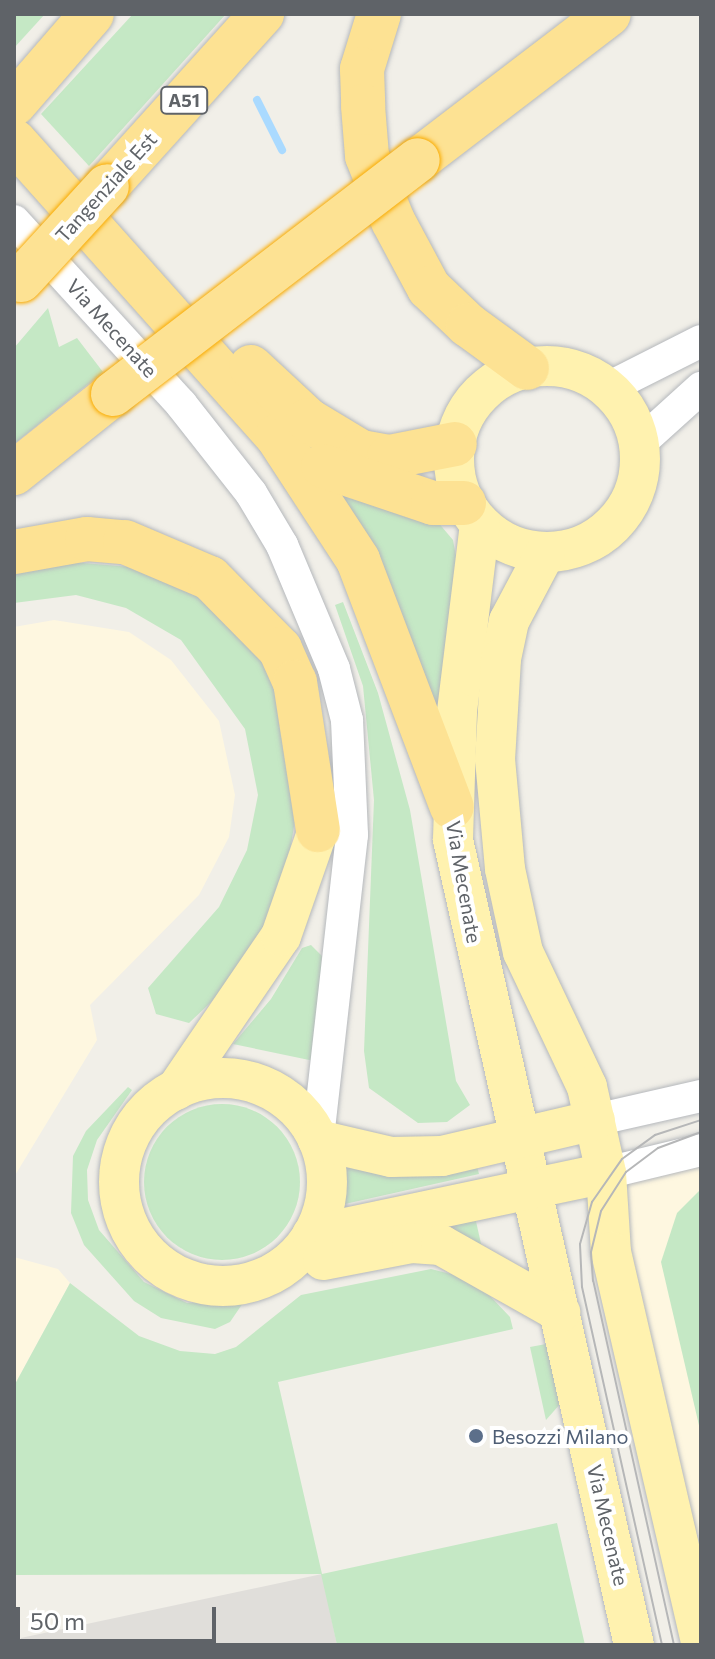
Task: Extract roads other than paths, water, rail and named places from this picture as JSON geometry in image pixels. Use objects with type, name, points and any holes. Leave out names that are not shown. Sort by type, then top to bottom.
[{"type":"highway","points":[[92,14],[17,102],[222,338],[308,420],[361,452],[389,457],[455,444]]},
{"type":"highway","name":"Tangenziale Est","points":[[18,284],[262,14]]},
{"type":"highway","points":[[379,14],[362,69],[363,106],[367,156],[393,221],[429,288],[468,325],[527,368]]},
{"type":"highway","points":[[14,473],[418,160],[574,30],[609,14]]},
{"type":"highway","points":[[14,141],[277,436],[358,560],[452,807]]},
{"type":"highway","points":[[277,436],[354,480],[472,514]]},
{"type":"highway","points":[[14,552],[87,539],[125,542],[210,578],[280,649],[295,682],[318,830]]},
{"type":"main road","name":"Via Mecenate","points":[[527,368],[570,369],[608,388],[628,413],[639,444],[638,482],[615,524],[583,546],[545,553],[499,539],[472,514],[454,469],[455,444],[476,399],[499,379],[527,368]]},
{"type":"main road","name":"Via Mecenate","points":[[472,514],[457,712],[453,840],[634,1645]]},
{"type":"main road","points":[[545,553],[509,621],[501,659],[495,759],[502,837],[523,952],[587,1087],[606,1173],[611,1252],[701,1641]]},
{"type":"main road","name":"Via Mecenate","points":[[318,830],[281,936],[176,1090],[145,1113],[123,1152],[120,1203],[135,1239],[162,1267],[197,1283],[236,1286],[283,1267],[426,1243],[455,1250],[560,1312]]},
{"type":"main road","name":"Via Mecenate","points":[[176,1090],[213,1079],[251,1082],[286,1100],[318,1140],[327,1191],[312,1235],[283,1267]]},
{"type":"main road","points":[[318,1140],[391,1157],[423,1157],[520,1140],[595,1120]]},
{"type":"main road","points":[[312,1235],[531,1186],[606,1173]]},
{"type":"street","name":"Via Mecenate","points":[[14,221],[216,446],[282,545],[308,599],[337,681],[352,769],[352,835],[318,1140]]},
{"type":"street","points":[[608,388],[701,341]]},
{"type":"street","points":[[639,444],[701,388]]},
{"type":"street","name":"Via Mecenate","points":[[308,599],[324,731],[318,830]]},
{"type":"street","points":[[595,1120],[701,1096]]},
{"type":"street","points":[[606,1173],[701,1150]]},
{"type":"waterway","points":[[257,100],[282,150]]},
{"type":"tram line","points":[[662,1645],[582,1287],[580,1244],[592,1202],[622,1159],[655,1135],[701,1120]]},
{"type":"tram line","points":[[674,1645],[593,1281],[591,1252],[601,1211],[626,1172],[658,1148],[701,1132]]},
{"type":"place","name":"Besozzi Milano","points":[[476,1436]]}]
